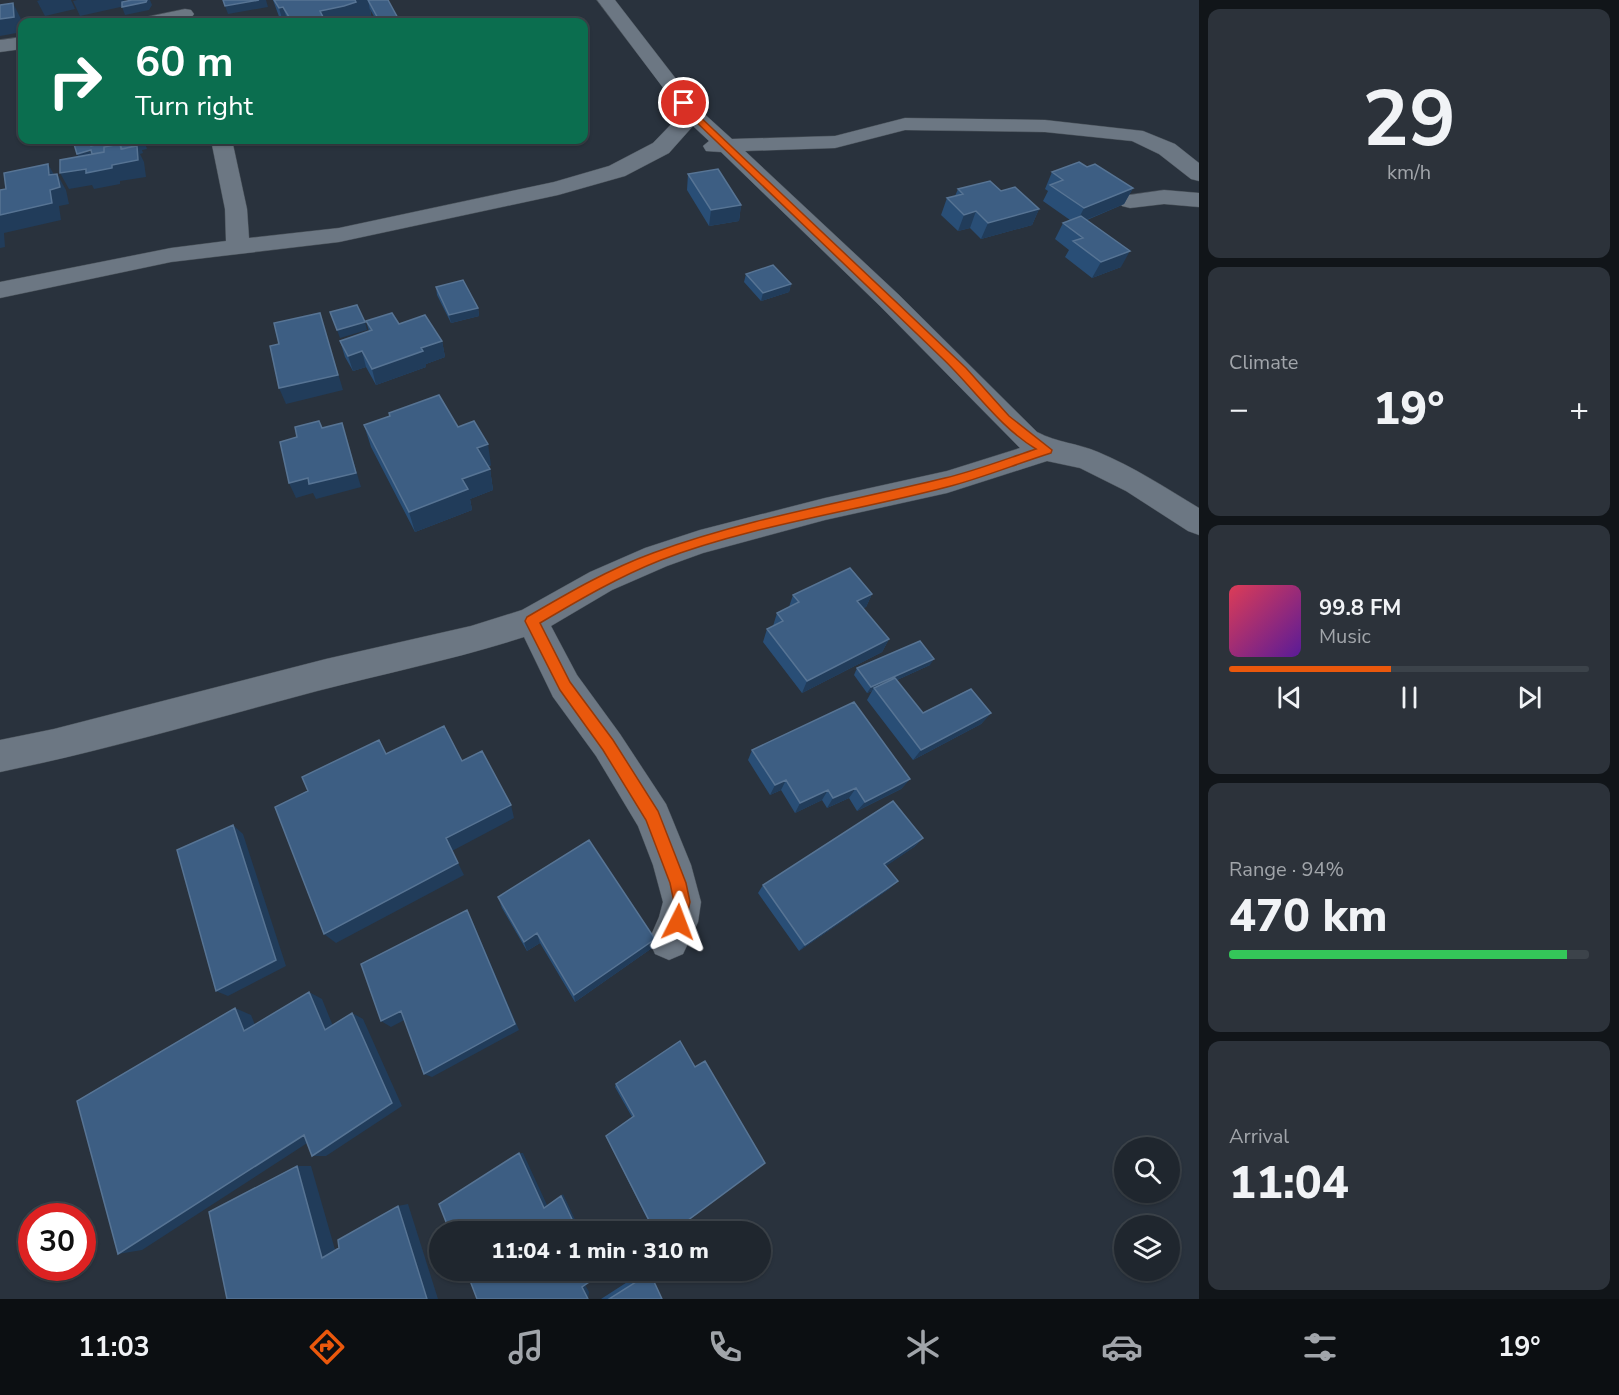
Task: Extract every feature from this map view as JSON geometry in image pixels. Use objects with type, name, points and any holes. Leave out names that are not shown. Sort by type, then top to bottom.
[{"type":"street","points":[[606,0],[693,114],[962,371],[1005,419],[1027,438],[1047,450],[1087,459],[1136,483],[1199,524]]},
{"type":"street","points":[[163,18],[185,12]]},
{"type":"street","points":[[0,46],[18,44]]},
{"type":"street","points":[[0,290],[105,267],[339,235],[558,188],[617,171],[661,148],[693,114]]},
{"type":"street","points":[[661,148],[835,142],[905,124],[1045,126],[1136,135],[1167,149],[1199,174]]},
{"type":"street","points":[[222,144],[236,209],[238,247]]},
{"type":"street","points":[[1130,201],[1164,197],[1199,200]]},
{"type":"street","points":[[0,756],[54,745],[314,677],[471,640],[532,621],[601,581],[656,557],[700,542],[825,509],[947,482],[1047,450]]},
{"type":"street","points":[[532,621],[565,686],[608,745],[652,816],[672,865],[682,902],[678,922],[669,940]]},
{"type":"building","points":[[147,0],[122,7],[122,2]]},
{"type":"building","points":[[223,0],[259,0],[225,6]]},
{"type":"building","points":[[274,0],[355,0],[356,2],[320,11],[323,17],[317,18],[290,18],[283,7],[279,8]]},
{"type":"building","points":[[368,0],[388,0],[398,18],[378,18]]},
{"type":"building","points":[[13,3],[14,17],[0,19],[0,5]]},
{"type":"building","points":[[74,144],[90,144],[91,146],[120,144],[104,147],[104,152],[92,154],[91,150],[77,154]]},
{"type":"building","points":[[120,144],[139,144],[139,145],[122,149]]},
{"type":"building","points":[[120,144],[121,149],[137,146],[138,160],[86,173],[86,169],[60,173],[60,160],[104,152],[104,147]]},
{"type":"building","points":[[1079,162],[1087,167],[1095,164],[1133,188],[1084,208],[1050,185],[1063,180],[1052,172]]},
{"type":"building","points":[[48,164],[49,175],[57,174],[60,187],[50,190],[52,203],[0,215],[0,190],[6,189],[4,173]]},
{"type":"building","points":[[718,169],[741,205],[711,210],[688,174]]},
{"type":"building","points":[[990,181],[1001,191],[1015,187],[1039,209],[988,223],[976,211],[964,215],[947,198],[963,194],[958,189]]},
{"type":"building","points":[[1081,216],[1130,251],[1101,262],[1073,241],[1083,238],[1063,223]]},
{"type":"building","points":[[773,265],[791,284],[763,293],[746,274]]},
{"type":"building","points":[[463,280],[478,308],[449,315],[436,287]]},
{"type":"building","points":[[357,305],[365,322],[337,330],[330,312]]},
{"type":"building","points":[[320,313],[338,375],[279,388],[270,346],[279,344],[274,323]]},
{"type":"building","points":[[392,313],[399,324],[425,315],[442,341],[421,348],[423,351],[372,369],[362,351],[348,356],[340,341],[372,330],[366,321]]},
{"type":"building","points":[[439,395],[458,427],[474,421],[488,444],[477,448],[490,469],[462,479],[468,489],[409,512],[364,425],[390,416],[389,413]]},
{"type":"building","points":[[319,421],[322,428],[342,423],[356,473],[309,484],[308,478],[289,483],[280,442],[297,437],[295,427]]},
{"type":"building","points":[[850,568],[872,594],[857,601],[889,639],[807,681],[767,629],[783,621],[777,613],[799,602],[793,595]]},
{"type":"building","points":[[920,641],[934,659],[871,687],[857,668]]},
{"type":"building","points":[[895,678],[923,713],[971,689],[991,713],[921,750],[874,688]]},
{"type":"building","points":[[854,702],[910,779],[865,802],[856,788],[833,798],[828,790],[800,803],[786,780],[775,785],[752,750]]},
{"type":"building","points":[[444,726],[462,761],[482,751],[511,805],[446,838],[458,863],[324,934],[275,807],[308,791],[302,777],[379,740],[386,754]]},
{"type":"building","points":[[893,801],[923,838],[884,864],[898,881],[805,945],[763,885]]},
{"type":"building","points":[[233,825],[276,960],[216,991],[177,850]]},
{"type":"building","points":[[589,840],[655,939],[574,995],[537,933],[524,942],[498,897]]},
{"type":"building","points":[[467,910],[515,1024],[424,1074],[401,1011],[381,1021],[361,964]]},
{"type":"building","points":[[309,992],[325,1030],[352,1013],[392,1103],[312,1156],[304,1135],[118,1254],[77,1101],[235,1008],[244,1031]]},
{"type":"building","points":[[680,1041],[695,1067],[705,1061],[765,1163],[687,1221],[649,1221],[606,1136],[634,1116],[616,1084]]},
{"type":"building","points":[[519,1153],[544,1208],[561,1196],[573,1221],[446,1221],[439,1204]]},
{"type":"building","points":[[297,1166],[322,1258],[339,1248],[338,1240],[398,1206],[427,1299],[227,1299],[209,1212]]},
{"type":"building","points":[[470,1281],[591,1281],[582,1287],[588,1299],[477,1299]]},
{"type":"building","points":[[637,1281],[654,1281],[662,1299],[609,1299]]},
{"type":"route","points":[[678,922],[682,902],[678,883],[652,816],[608,745],[565,686],[532,621],[601,581],[656,557],[700,542],[825,509],[947,482],[1047,450],[1027,438],[1005,419],[962,371],[684,103]]}]
